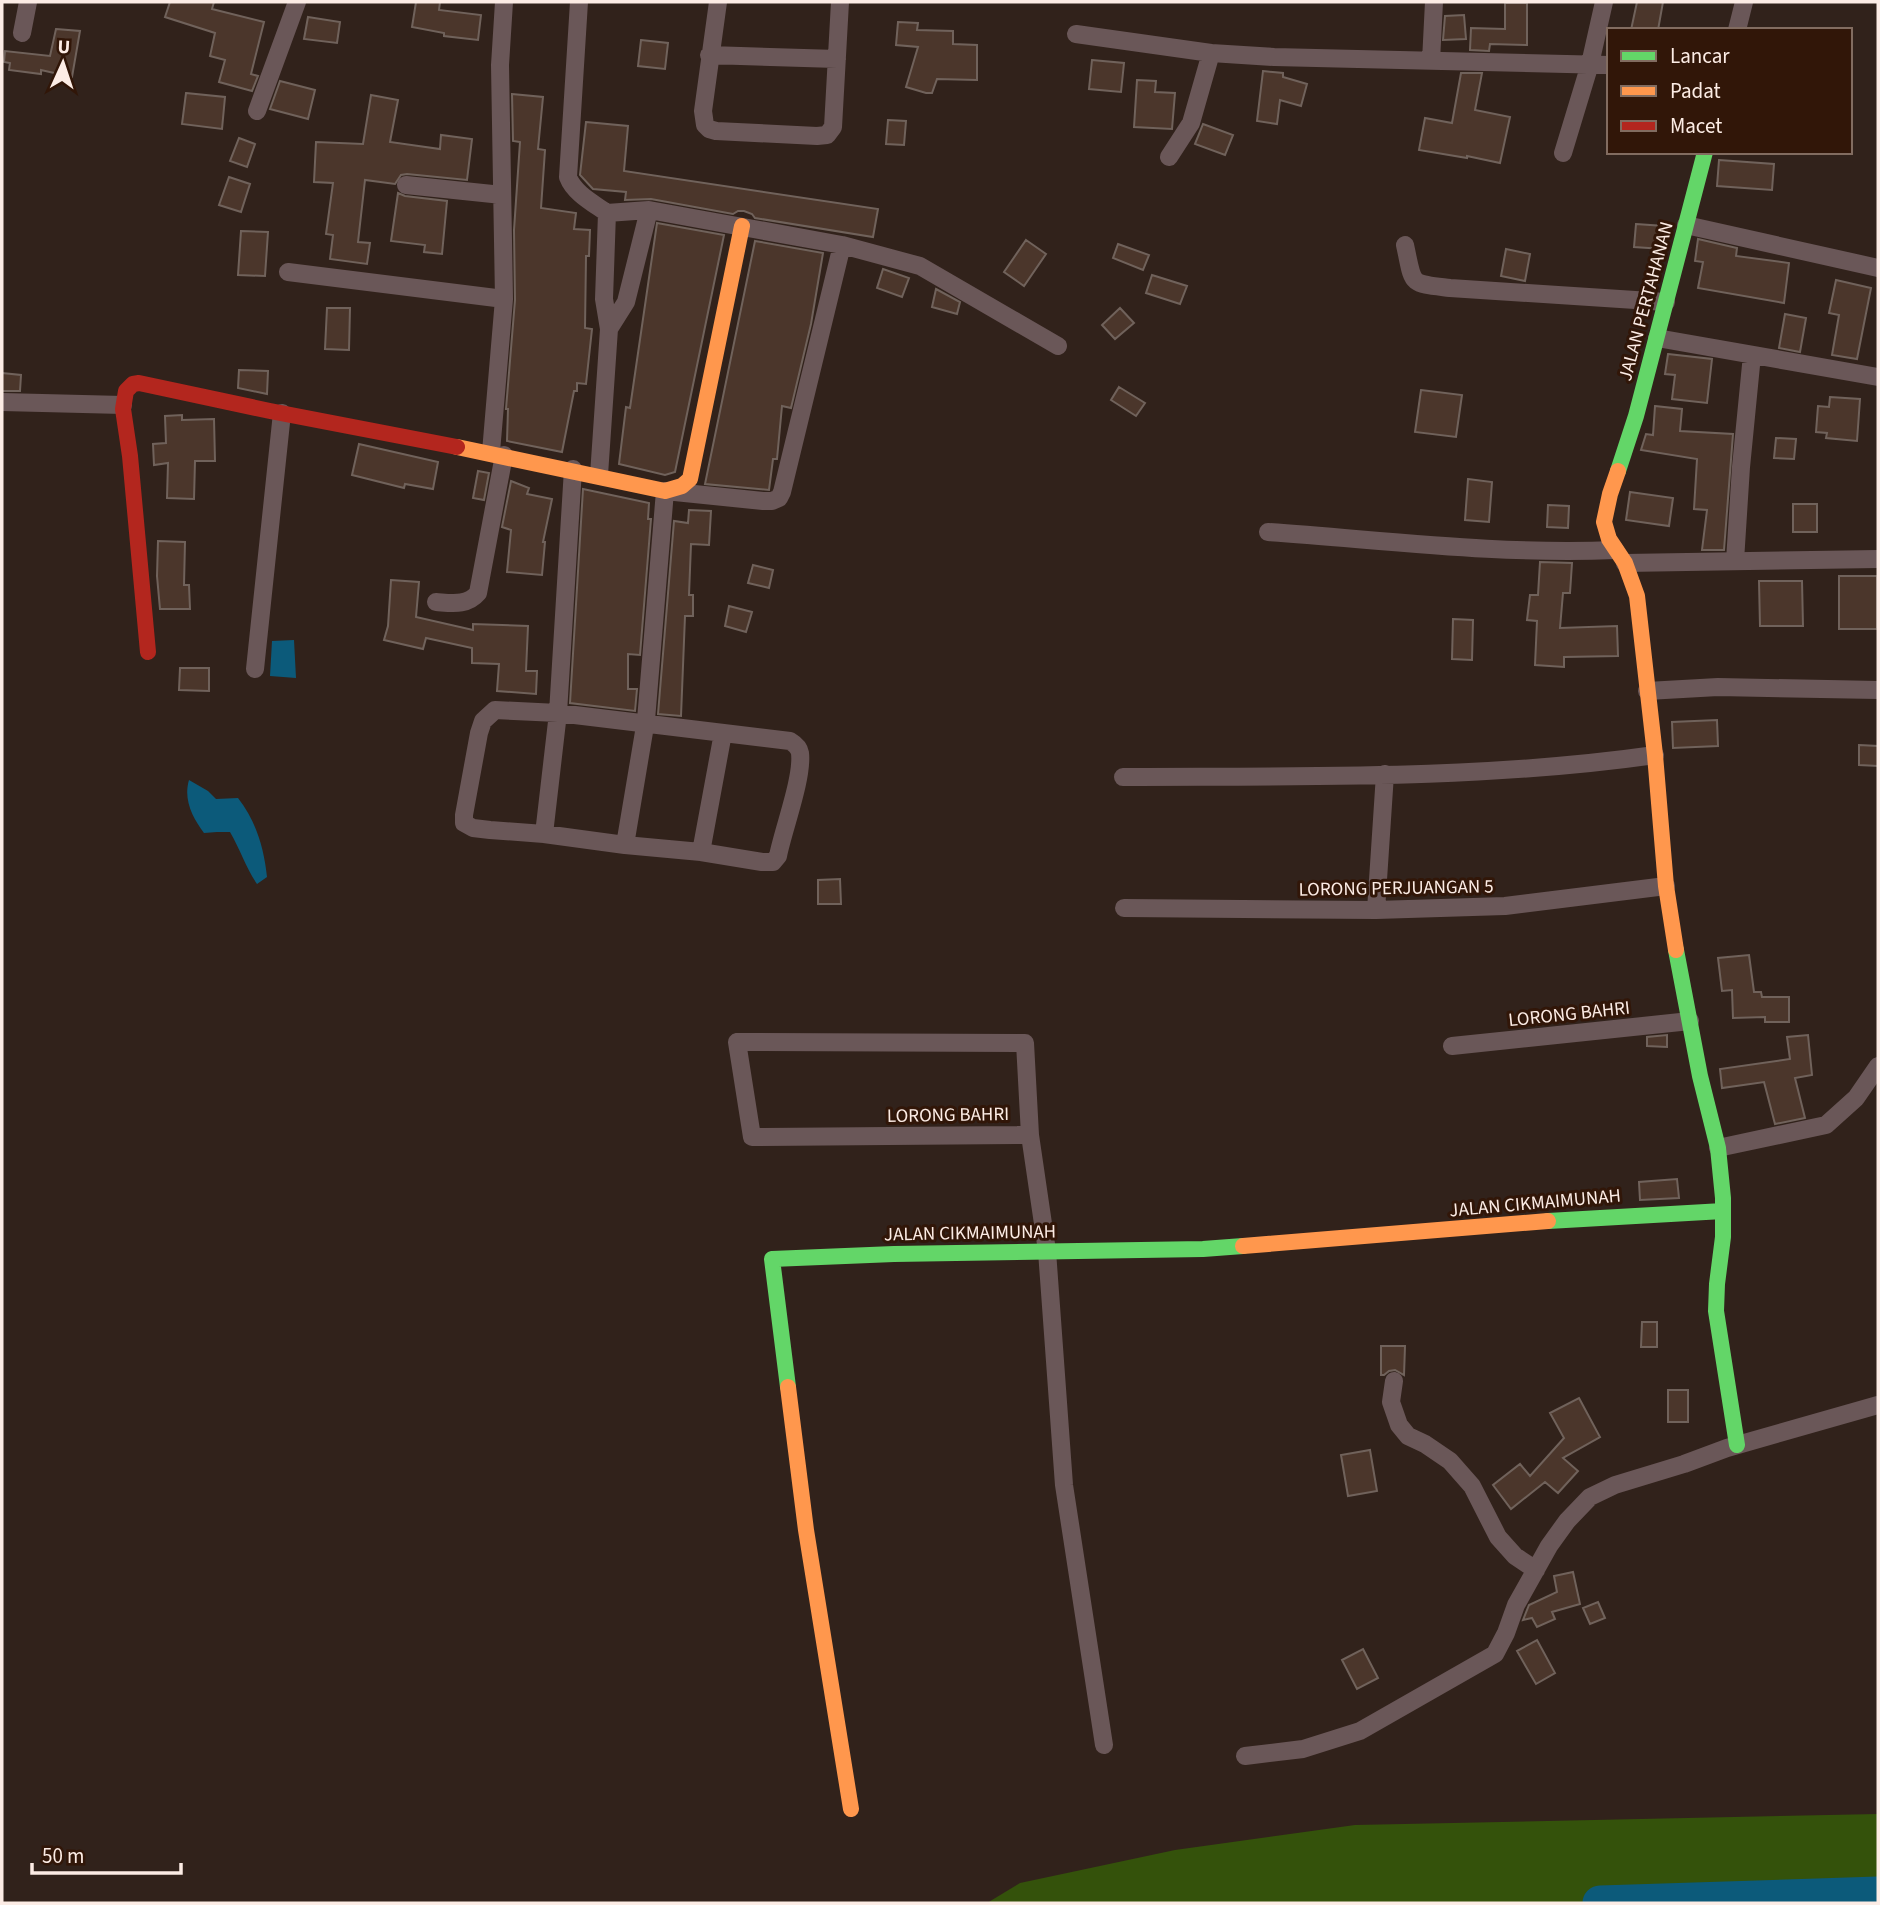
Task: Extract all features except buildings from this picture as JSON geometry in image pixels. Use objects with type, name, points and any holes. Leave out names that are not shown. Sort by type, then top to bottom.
[{"type":"street","points":[[22,33],[28,2]]},
{"type":"street","points":[[257,111],[297,2]]},
{"type":"street","points":[[436,602],[459,604],[473,599],[478,593],[498,454],[504,299],[500,65],[504,2]]},
{"type":"street","points":[[579,2],[568,177],[577,191],[607,213],[649,210],[842,246],[920,266],[1058,346]]},
{"type":"street","points":[[718,2],[702,111],[703,120],[709,129],[747,134],[817,136],[827,135],[833,127],[840,2]]},
{"type":"street","points":[[1431,61],[1434,2]]},
{"type":"street","points":[[1563,153],[1590,64],[1604,2]]},
{"type":"street","points":[[1738,28],[1744,2]]},
{"type":"street","points":[[1076,34],[1211,53],[1607,65]]},
{"type":"street","points":[[1169,157],[1191,123],[1211,53]]},
{"type":"street","points":[[709,55],[837,59]]},
{"type":"street","name":"JALAN PERTAHANAN","points":[[1704,154],[1636,416],[1610,494],[1604,522],[1637,596],[1655,755],[1666,887],[1700,1076],[1718,1148],[1723,1237],[1716,1311],[1737,1445]]},
{"type":"street","points":[[406,185],[502,195]]},
{"type":"street","points":[[609,329],[626,302],[649,210]]},
{"type":"street","points":[[599,475],[609,329],[604,299],[607,213]]},
{"type":"street","points":[[1686,225],[1878,268]]},
{"type":"street","points":[[665,491],[685,485],[691,479],[742,226]]},
{"type":"street","points":[[148,652],[123,405],[127,388],[133,384],[139,383],[573,469],[665,491],[772,501],[779,498],[782,492],[842,246]]},
{"type":"street","points":[[1405,246],[1414,281],[1420,285],[1666,302]]},
{"type":"street","points":[[288,272],[504,299]]},
{"type":"street","points":[[1657,338],[1878,377]]},
{"type":"street","points":[[1735,561],[1752,355]]},
{"type":"street","points":[[2,402],[123,405]]},
{"type":"street","points":[[255,669],[282,412]]},
{"type":"street","points":[[544,834],[558,713],[573,469]]},
{"type":"street","points":[[625,845],[646,724],[665,491]]},
{"type":"street","points":[[1268,532],[1620,556],[1735,561],[1878,559]]},
{"type":"street","points":[[1647,691],[1718,687],[1878,690]]},
{"type":"street","points":[[495,710],[558,713],[790,741],[796,744],[800,751],[796,783],[778,856],[773,862],[762,862],[701,852],[473,828],[464,823],[479,733],[486,717],[495,710]]},
{"type":"street","points":[[701,852],[723,733]]},
{"type":"street","points":[[1123,777],[1503,771],[1590,764],[1655,755]]},
{"type":"street","points":[[1376,910],[1384,774]]},
{"type":"street","name":"LORONG PERJUANGAN 5","points":[[1124,908],[1376,910],[1505,906],[1666,887]]},
{"type":"street","name":"LORONG BAHRI","points":[[1452,1046],[1690,1021]]},
{"type":"street","name":"LORONG BAHRI","points":[[737,1042],[1025,1043],[1030,1135],[752,1137],[737,1042]]},
{"type":"street","points":[[1718,1148],[1826,1125],[1856,1098],[1878,1066]]},
{"type":"street","points":[[1030,1135],[1047,1251],[1064,1485],[1104,1745]]},
{"type":"street","name":"JALAN CIKMAIMUNAH","points":[[851,1808],[806,1530],[772,1259],[894,1254],[1203,1250],[1554,1220],[1723,1211]]},
{"type":"street","points":[[1394,1381],[1391,1402],[1399,1425],[1408,1436],[1450,1461],[1472,1486],[1498,1537],[1515,1556],[1536,1570]]},
{"type":"street","points":[[1245,1756],[1303,1749],[1360,1731],[1495,1654],[1516,1605],[1549,1546],[1590,1497],[1615,1485],[1737,1445],[1878,1405]]},
{"type":"green space","points":[[1878,1814],[1878,1903],[987,1903],[1020,1883],[1175,1850],[1355,1825]]},
{"type":"water","points":[[294,640],[296,678],[270,676],[272,641]]},
{"type":"water","points":[[189,780],[216,799],[238,798],[258,835],[267,877],[257,884],[230,832],[204,833],[190,808],[187,795]]},
{"type":"waterway","points":[[1600,1903],[1878,1894]]},
{"type":"traffic: fast","points":[[1618,471],[1636,416],[1704,154]]},
{"type":"traffic: fast","points":[[1676,950],[1700,1076],[1718,1148],[1723,1198],[1723,1237],[1716,1311],[1737,1445]]},
{"type":"traffic: fast","points":[[1548,1221],[1723,1211]]},
{"type":"traffic: fast","points":[[788,1387],[772,1259],[1243,1246]]},
{"type":"traffic: slow","points":[[457,447],[665,491],[682,486],[690,479],[742,226]]},
{"type":"traffic: slow","points":[[1618,471],[1604,522],[1609,539],[1625,563],[1637,596],[1666,886],[1676,950]]},
{"type":"traffic: slow","points":[[1243,1246],[1548,1221]]},
{"type":"traffic: slow","points":[[788,1387],[806,1530],[851,1809]]},
{"type":"traffic: jam","points":[[148,652],[130,456],[123,409],[126,391],[133,384],[139,383],[457,447]]}]
